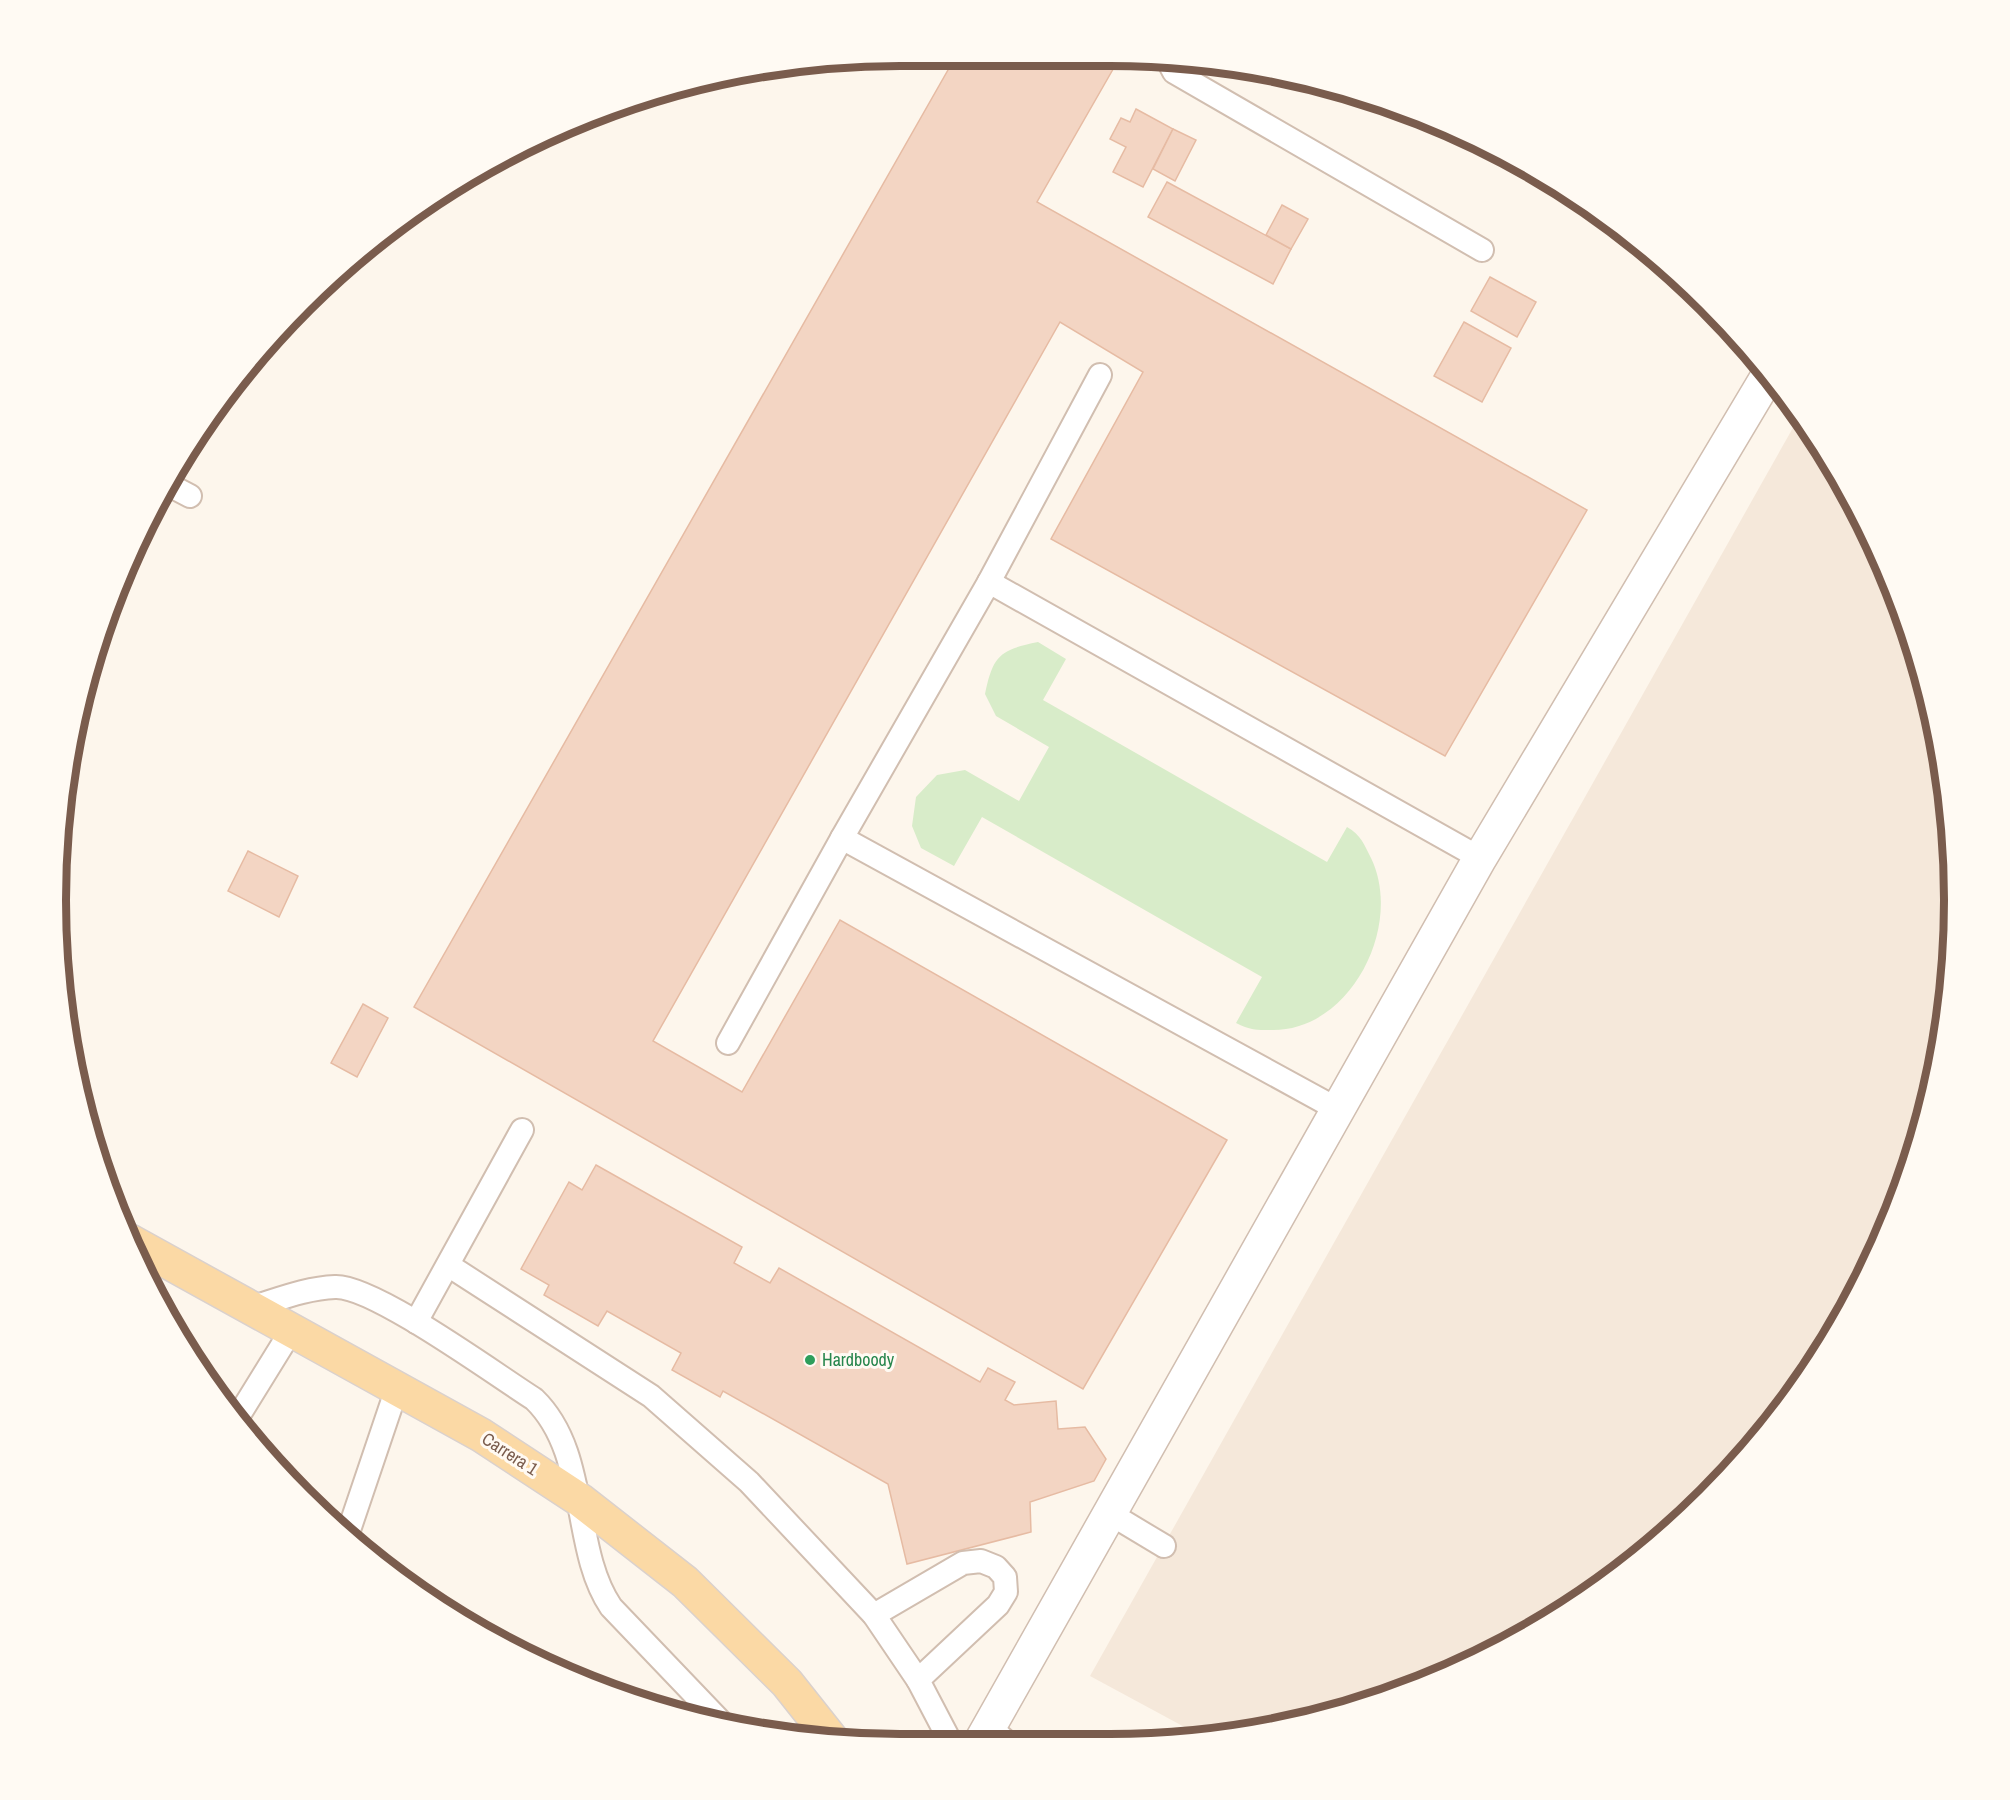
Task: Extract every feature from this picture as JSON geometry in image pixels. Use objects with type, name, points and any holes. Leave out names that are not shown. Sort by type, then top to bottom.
[{"type":"main road","name":"Carrera 1","points":[[142,1248],[481,1435],[580,1500],[686,1582],[788,1683],[825,1730]]},
{"type":"street","points":[[994,1734],[1109,1513],[1480,858],[1764,382]]},
{"type":"lane","points":[[1172,69],[1174,72],[1482,250]]},
{"type":"lane","points":[[728,1043],[989,582],[1100,375]]},
{"type":"lane","points":[[175,488],[190,496]]},
{"type":"lane","points":[[989,582],[1480,858]]},
{"type":"lane","points":[[842,838],[1337,1109]]},
{"type":"lane","points":[[416,1322],[522,1130]]},
{"type":"lane","points":[[448,1265],[651,1396],[749,1482],[874,1615],[918,1680],[946,1734]]},
{"type":"lane","points":[[250,1308],[336,1287],[353,1290],[416,1322],[534,1399],[547,1412],[557,1429],[580,1500],[598,1588],[611,1607],[712,1712]]},
{"type":"lane","points":[[241,1412],[291,1331]]},
{"type":"lane","points":[[350,1527],[397,1388]]},
{"type":"lane","points":[[1109,1513],[1164,1545]]},
{"type":"lane","points":[[874,1615],[963,1563],[981,1561],[996,1567],[1005,1577],[1006,1592],[998,1605],[918,1680]]},
{"type":"shaded area","points":[[1795,425],[1832,483],[1858,531],[1881,581],[1900,632],[1916,684],[1928,737],[1937,791],[1942,845],[1944,900],[1937,1009],[1916,1116],[1881,1219],[1832,1317],[1772,1408],[1700,1490],[1618,1562],[1527,1622],[1479,1648],[1429,1671],[1326,1706],[1273,1718],[1190,1730],[1090,1676]]},
{"type":"green space","points":[[1038,642],[1066,659],[1043,700],[1327,862],[1347,827],[1359,837],[1371,858],[1379,885],[1380,914],[1375,943],[1363,970],[1346,994],[1325,1014],[1299,1026],[1271,1030],[1253,1029],[1236,1023],[1262,977],[982,817],[954,866],[921,848],[912,826],[916,797],[937,775],[965,770],[1019,801],[1049,747],[996,716],[985,694],[991,671],[1000,657],[1014,648]]},
{"type":"building","points":[[950,66],[1115,66],[1037,202],[1587,510],[1445,756],[1051,539],[1143,372],[1060,322],[653,1041],[742,1092],[840,920],[1227,1140],[1083,1389],[414,1007]]},
{"type":"building","points":[[1136,109],[1173,129],[1143,187],[1113,172],[1126,147],[1110,139],[1121,118],[1130,122]]},
{"type":"building","points":[[1173,129],[1196,140],[1175,181],[1153,169]]},
{"type":"building","points":[[1167,182],[1291,249],[1273,284],[1148,217]]},
{"type":"building","points":[[1282,205],[1308,219],[1291,249],[1266,235]]},
{"type":"building","points":[[1490,277],[1536,302],[1517,337],[1471,311]]},
{"type":"building","points":[[1464,322],[1511,348],[1482,402],[1434,376]]},
{"type":"building","points":[[248,851],[298,876],[279,917],[228,891]]},
{"type":"building","points":[[363,1004],[388,1018],[357,1077],[331,1063]]},
{"type":"building","name":"Hardboody","points":[[596,1165],[742,1247],[734,1263],[770,1283],[779,1268],[980,1382],[988,1368],[1015,1382],[1005,1400],[1014,1405],[1056,1401],[1058,1429],[1085,1427],[1106,1459],[1094,1481],[1030,1502],[1031,1532],[907,1564],[888,1484],[723,1391],[720,1397],[672,1370],[681,1353],[607,1311],[598,1326],[544,1295],[549,1285],[521,1269],[569,1182],[582,1190]]},
{"type":"place","name":"Hardboody","points":[[810,1360]]}]
